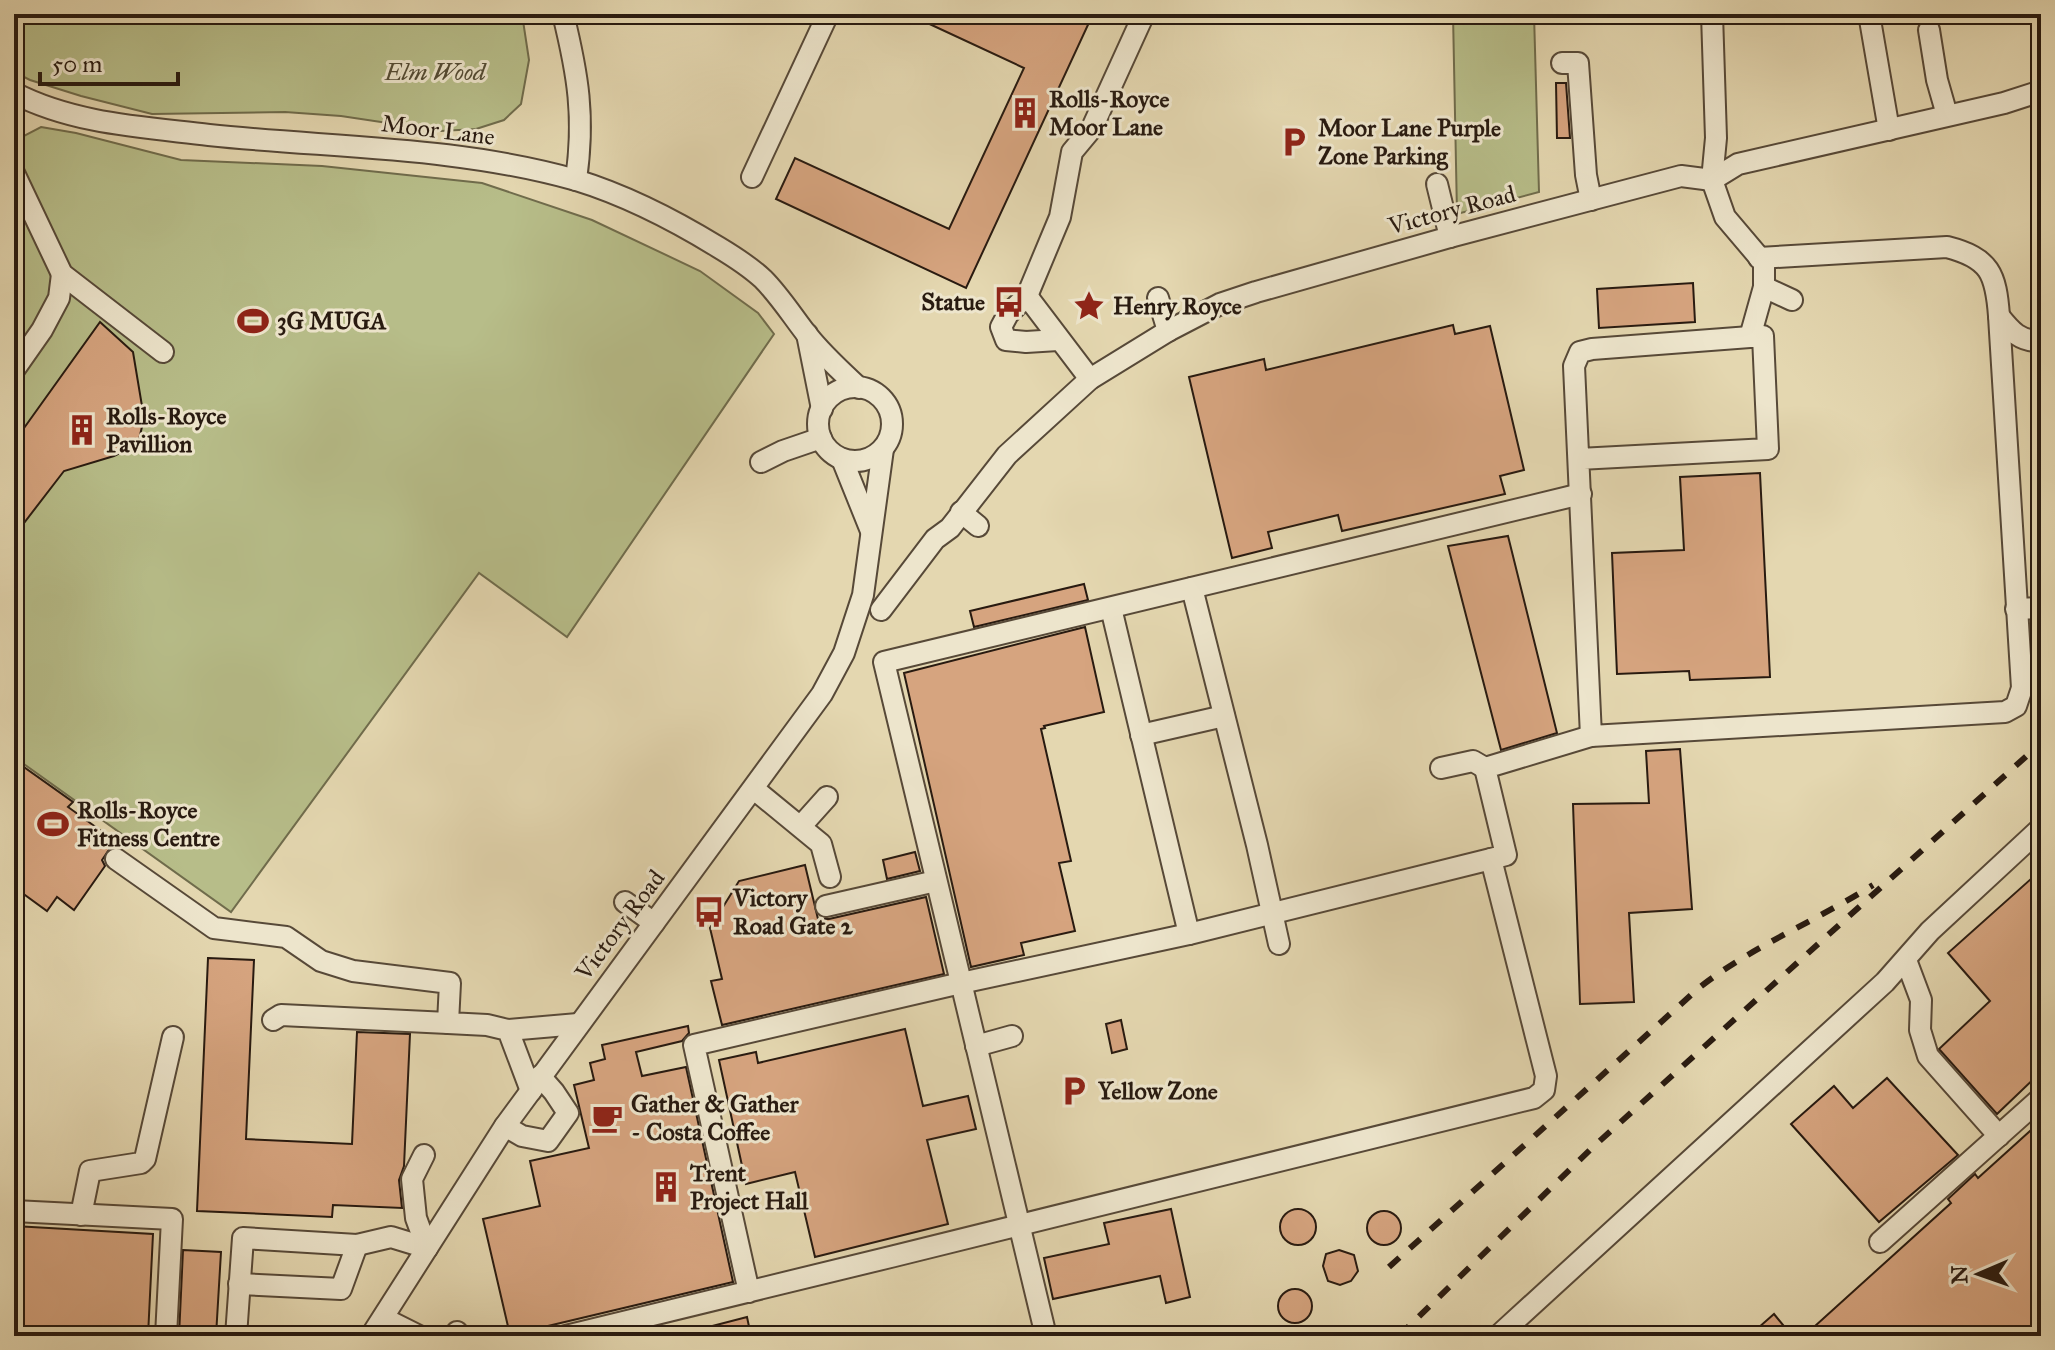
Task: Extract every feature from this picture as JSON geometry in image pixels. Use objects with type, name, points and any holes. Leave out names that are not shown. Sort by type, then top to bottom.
[{"type":"street","points":[[563,14],[578,75],[581,103],[581,148],[576,180]]},
{"type":"street","points":[[752,177],[828,14]]},
{"type":"street","points":[[1058,340],[1006,340],[1001,327],[1008,314],[1027,296],[1060,217],[1072,152],[1092,128],[1144,14]]},
{"type":"street","points":[[1712,14],[1716,138],[1712,180],[1725,217],[1764,263],[1764,287],[1750,337]]},
{"type":"street","points":[[1869,14],[1889,130]]},
{"type":"street","points":[[1929,30],[1937,80],[1947,115]]},
{"type":"street","points":[[1562,63],[1578,63],[1586,175],[1591,200]]},
{"type":"street","name":"Victory Road","points":[[881,610],[935,539],[955,520],[1007,455],[1090,379],[1168,331],[1220,304],[1450,237],[1681,176],[1712,180],[1738,164],[2004,103],[2041,91]]},
{"type":"street","name":"Moor Lane","points":[[14,93],[101,123],[412,151],[495,163],[576,180],[633,202],[720,248],[760,276],[834,365],[859,388]]},
{"type":"street","points":[[14,173],[62,274],[163,352]]},
{"type":"street","points":[[1437,184],[1450,237]]},
{"type":"street","points":[[1485,768],[1591,736],[2005,712],[2016,706],[2022,688],[1999,316],[1997,288],[1987,267],[1971,254],[1947,247],[1759,258]]},
{"type":"street","points":[[14,370],[42,330],[59,298],[62,274]]},
{"type":"street","points":[[1764,287],[1792,300]]},
{"type":"street","points":[[1027,296],[1090,379]]},
{"type":"street","points":[[1158,298],[1168,331]]},
{"type":"street","points":[[1999,316],[2015,336],[2031,342],[2041,341]]},
{"type":"street","name":"Moor Lane","points":[[807,334],[822,409]]},
{"type":"street","points":[[1579,459],[1768,449],[1763,336],[1580,352],[1574,366],[1591,736]]},
{"type":"street","points":[[859,388],[878,395],[890,411],[891,431],[883,449],[864,460],[842,459],[829,451],[821,438],[819,418],[822,409],[837,392],[859,388]]},
{"type":"street","points":[[761,462],[821,438]]},
{"type":"street","name":"Victory Road","points":[[371,1336],[505,1126],[822,694],[844,653],[863,595],[883,449]]},
{"type":"street","name":"Victory Road","points":[[842,459],[871,531]]},
{"type":"street","points":[[1046,1336],[884,662],[1581,494]]},
{"type":"street","points":[[955,520],[978,526]]},
{"type":"street","points":[[1192,588],[1279,944]]},
{"type":"street","points":[[1111,608],[1189,934]]},
{"type":"street","points":[[2016,609],[2041,608]]},
{"type":"street","points":[[1141,735],[1224,716]]},
{"type":"street","points":[[749,1292],[694,1045],[1189,934],[1506,855],[1485,768],[1473,761],[1441,768]]},
{"type":"street","points":[[754,789],[821,844],[830,877]]},
{"type":"street","points":[[801,826],[827,797]]},
{"type":"street","points":[[1498,1336],[1906,960],[1930,931],[2041,828]]},
{"type":"street","points":[[116,859],[214,928],[286,937],[321,961],[353,971],[450,983],[448,1023]]},
{"type":"street","points":[[566,1336],[1534,1098],[1544,1090],[1546,1076],[1491,859]]},
{"type":"street","points":[[826,906],[936,881]]},
{"type":"street","points":[[625,902],[654,923]]},
{"type":"street","points":[[1906,960],[1921,1000],[1920,1030],[1928,1056],[1999,1136]]},
{"type":"street","points":[[273,1020],[281,1015],[487,1025],[508,1030],[578,1024]]},
{"type":"street","points":[[505,1126],[522,1136],[548,1141],[568,1113],[554,1092],[535,1084],[508,1030]]},
{"type":"street","points":[[976,1046],[1012,1036]]},
{"type":"street","points":[[81,1215],[90,1171],[141,1163],[145,1159],[173,1037]]},
{"type":"street","points":[[1880,1242],[2041,1098]]},
{"type":"street","points":[[424,1155],[412,1179],[416,1218],[427,1248]]},
{"type":"street","points":[[14,1211],[172,1219],[166,1336]]},
{"type":"street","points":[[236,1336],[243,1238],[357,1245],[391,1237],[427,1248]]},
{"type":"street","points":[[239,1284],[341,1289],[357,1245]]},
{"type":"street","points":[[383,1318],[419,1336]]},
{"type":"green space","name":"Elm Wood","points":[[14,14],[522,14],[529,60],[521,104],[504,120],[476,129],[441,131],[341,116],[285,112],[152,114],[81,96],[14,72]]},
{"type":"green space","points":[[1453,14],[1534,14],[1539,192],[1457,214]]},
{"type":"green space","points":[[41,127],[181,160],[322,166],[482,183],[592,220],[700,271],[758,313],[774,334],[567,637],[479,573],[231,912],[14,757],[14,141]]},
{"type":"building","name":"Rolls-Royce Moor Lane","points":[[908,14],[1026,14],[1044,22],[1048,14],[1093,14],[966,288],[776,199],[795,158],[949,229],[1024,68]]},
{"type":"building","points":[[1556,83],[1566,83],[1570,138],[1557,138]]},
{"type":"building","points":[[1693,283],[1695,322],[1599,328],[1597,289]]},
{"type":"building","name":"Rolls-Royce Pavillion","points":[[100,322],[133,352],[144,418],[138,444],[114,456],[64,471],[14,536],[14,442]]},
{"type":"building","points":[[1453,325],[1455,334],[1490,326],[1524,470],[1500,476],[1505,494],[1342,531],[1338,515],[1268,532],[1272,548],[1232,558],[1189,377],[1264,359],[1266,370]]},
{"type":"building","points":[[1760,473],[1770,677],[1690,680],[1689,671],[1617,674],[1612,553],[1684,550],[1680,477]]},
{"type":"building","points":[[1508,536],[1557,733],[1501,750],[1448,546]]},
{"type":"building","points":[[1084,584],[1088,600],[974,627],[970,611]]},
{"type":"building","points":[[1085,627],[1104,712],[1041,729],[1071,861],[1059,863],[1075,931],[1021,943],[1024,955],[971,967],[904,673]]},
{"type":"building","points":[[1680,749],[1692,909],[1629,913],[1634,1002],[1580,1004],[1573,804],[1649,803],[1646,751]]},
{"type":"building","name":"Rolls-Royce Fitness Centre","points":[[14,760],[73,802],[68,807],[115,841],[102,860],[105,866],[74,910],[57,897],[47,911],[14,887]]},
{"type":"building","points":[[915,852],[920,871],[887,879],[883,860]]},
{"type":"building","points":[[805,865],[818,919],[926,897],[944,974],[722,1025],[711,981],[722,979],[710,928],[739,881]]},
{"type":"building","points":[[2041,870],[2041,1072],[1997,1114],[1939,1049],[1990,1001],[1948,953]]},
{"type":"building","points":[[208,958],[254,960],[246,1139],[352,1144],[357,1032],[410,1034],[404,1166],[399,1180],[402,1208],[333,1205],[332,1217],[197,1211]]},
{"type":"building","points":[[1121,1020],[1127,1049],[1112,1053],[1106,1024]]},
{"type":"building","points":[[688,1026],[689,1033],[682,1041],[636,1052],[642,1076],[686,1067],[733,1282],[510,1335],[483,1219],[540,1206],[530,1161],[589,1148],[574,1085],[594,1080],[590,1063],[605,1059],[602,1045]]},
{"type":"building","points":[[905,1029],[923,1106],[968,1096],[976,1129],[927,1140],[948,1224],[815,1257],[795,1172],[746,1184],[719,1060],[756,1052],[758,1063]]},
{"type":"building","points":[[1887,1078],[1958,1155],[1879,1222],[1791,1124],[1834,1086],[1853,1108]]},
{"type":"building","points":[[2041,1121],[2041,1328],[2032,1336],[1804,1336],[1951,1203],[1948,1199],[1975,1174],[1978,1178]]},
{"type":"building","points":[[1171,1209],[1190,1297],[1166,1303],[1160,1276],[1053,1299],[1044,1258],[1109,1244],[1104,1223]]},
{"type":"building","points":[[1298,1209],[1310,1215],[1316,1227],[1310,1239],[1298,1245],[1286,1239],[1280,1227],[1286,1215]]},
{"type":"building","points":[[1384,1211],[1396,1216],[1401,1228],[1396,1240],[1384,1245],[1372,1240],[1367,1228],[1372,1216]]},
{"type":"building","points":[[14,1226],[153,1234],[148,1336],[14,1336]]},
{"type":"building","points":[[183,1250],[221,1252],[216,1336],[179,1336]]},
{"type":"building","points":[[1339,1250],[1354,1255],[1358,1271],[1351,1281],[1340,1285],[1328,1281],[1323,1266],[1326,1254]]},
{"type":"building","points":[[1295,1289],[1307,1294],[1312,1306],[1307,1318],[1295,1323],[1283,1318],[1278,1306],[1283,1294]]},
{"type":"building","points":[[1774,1314],[1792,1336],[1765,1336],[1758,1328]]},
{"type":"building","points":[[747,1317],[751,1336],[694,1336],[693,1331]]},
{"type":"railway","points":[[1399,1336],[1593,1147],[2041,743]]},
{"type":"railway","points":[[1389,1267],[1700,987],[1741,959],[1873,885]]},
{"type":"place","name":"Rolls-Royce Moor Lane","points":[[1025,113]]},
{"type":"place","name":"Moor Lane Purple Zone Parking","points":[[1294,142]]},
{"type":"place","name":"Statue","points":[[1009,302]]},
{"type":"place","name":"Henry Royce","points":[[1089,306]]},
{"type":"place","name":"3G MUGA","points":[[253,321]]},
{"type":"place","name":"Rolls-Royce Pavillion","points":[[82,430]]},
{"type":"place","name":"Rolls-Royce Fitness Centre","points":[[53,824]]},
{"type":"place","name":"Victory Road Gate 2","points":[[709,912]]},
{"type":"place","name":"Yellow Zone","points":[[1074,1091]]},
{"type":"place","name":"Gather & Gather - Costa Coffee","points":[[607,1118]]},
{"type":"place","name":"Trent Project Hall","points":[[666,1187]]}]
